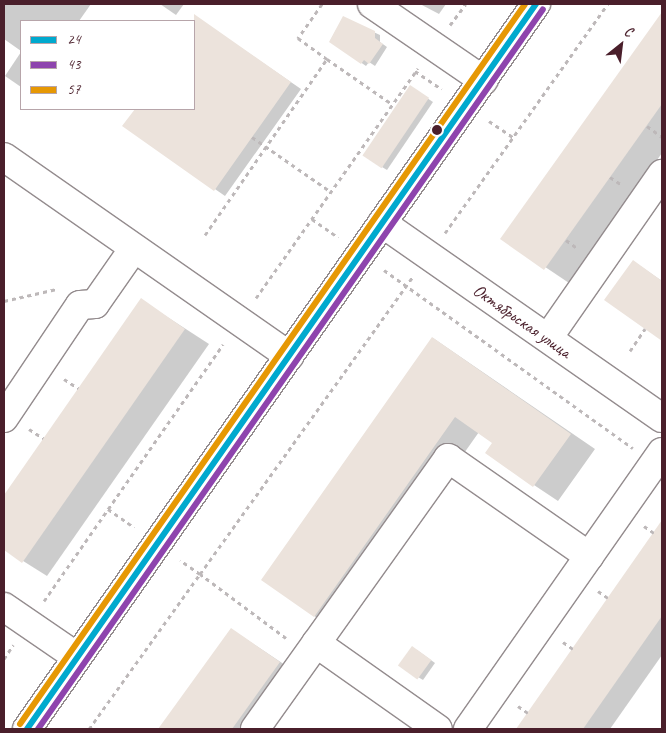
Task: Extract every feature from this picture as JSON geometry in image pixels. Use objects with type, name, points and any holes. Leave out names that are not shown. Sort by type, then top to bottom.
[{"type":"main road","points":[[372,4],[483,80]]},
{"type":"main road","points":[[27,729],[536,4]]},
{"type":"main road","points":[[4,157],[289,356]]},
{"type":"main road","points":[[548,338],[662,174]]},
{"type":"main road","name":"Октябрьская улица","points":[[382,223],[662,418]]},
{"type":"main road","points":[[4,418],[80,305],[95,304],[134,248]]},
{"type":"main road","points":[[255,729],[448,458],[589,556]]},
{"type":"main road","points":[[468,729],[658,458]]},
{"type":"main road","points":[[4,607],[77,658]]},
{"type":"main road","points":[[312,649],[438,729]]},
{"type":"path","points":[[322,4],[298,38],[392,104]]},
{"type":"path","points":[[89,729],[608,4]]},
{"type":"path","points":[[204,235],[328,59]]},
{"type":"path","points":[[646,126],[662,137]]},
{"type":"path","points":[[252,137],[331,192]]},
{"type":"path","points":[[312,219],[406,287],[658,458]]},
{"type":"path","points":[[630,351],[645,329]]},
{"type":"path","points":[[108,509],[200,574],[312,649]]},
{"type":"building","points":[[662,12],[662,104],[544,270],[500,239]]},
{"type":"building","points":[[194,14],[291,82],[214,191],[122,126],[134,110],[195,110]]},
{"type":"building","points":[[343,16],[375,31],[375,38],[383,44],[369,64],[364,60],[361,64],[329,42]]},
{"type":"building","points":[[410,85],[429,98],[382,168],[362,155]]},
{"type":"building","points":[[633,260],[662,281],[662,341],[604,300]]},
{"type":"building","points":[[141,298],[185,329],[22,563],[4,550],[4,495]]},
{"type":"building","points":[[432,337],[571,434],[533,487],[485,453],[492,443],[455,417],[314,617],[261,580]]},
{"type":"building","points":[[662,520],[662,616],[583,729],[516,729]]},
{"type":"building","points":[[231,628],[280,662],[232,729],[158,729]]},
{"type":"building","points":[[412,646],[431,660],[417,680],[398,665]]},
{"type":"transit line","name":"57","points":[[20,724],[525,4]]},
{"type":"transit line","name":"24","points":[[27,729],[536,4]]},
{"type":"transit line","name":"43","points":[[38,729],[543,9]]}]
